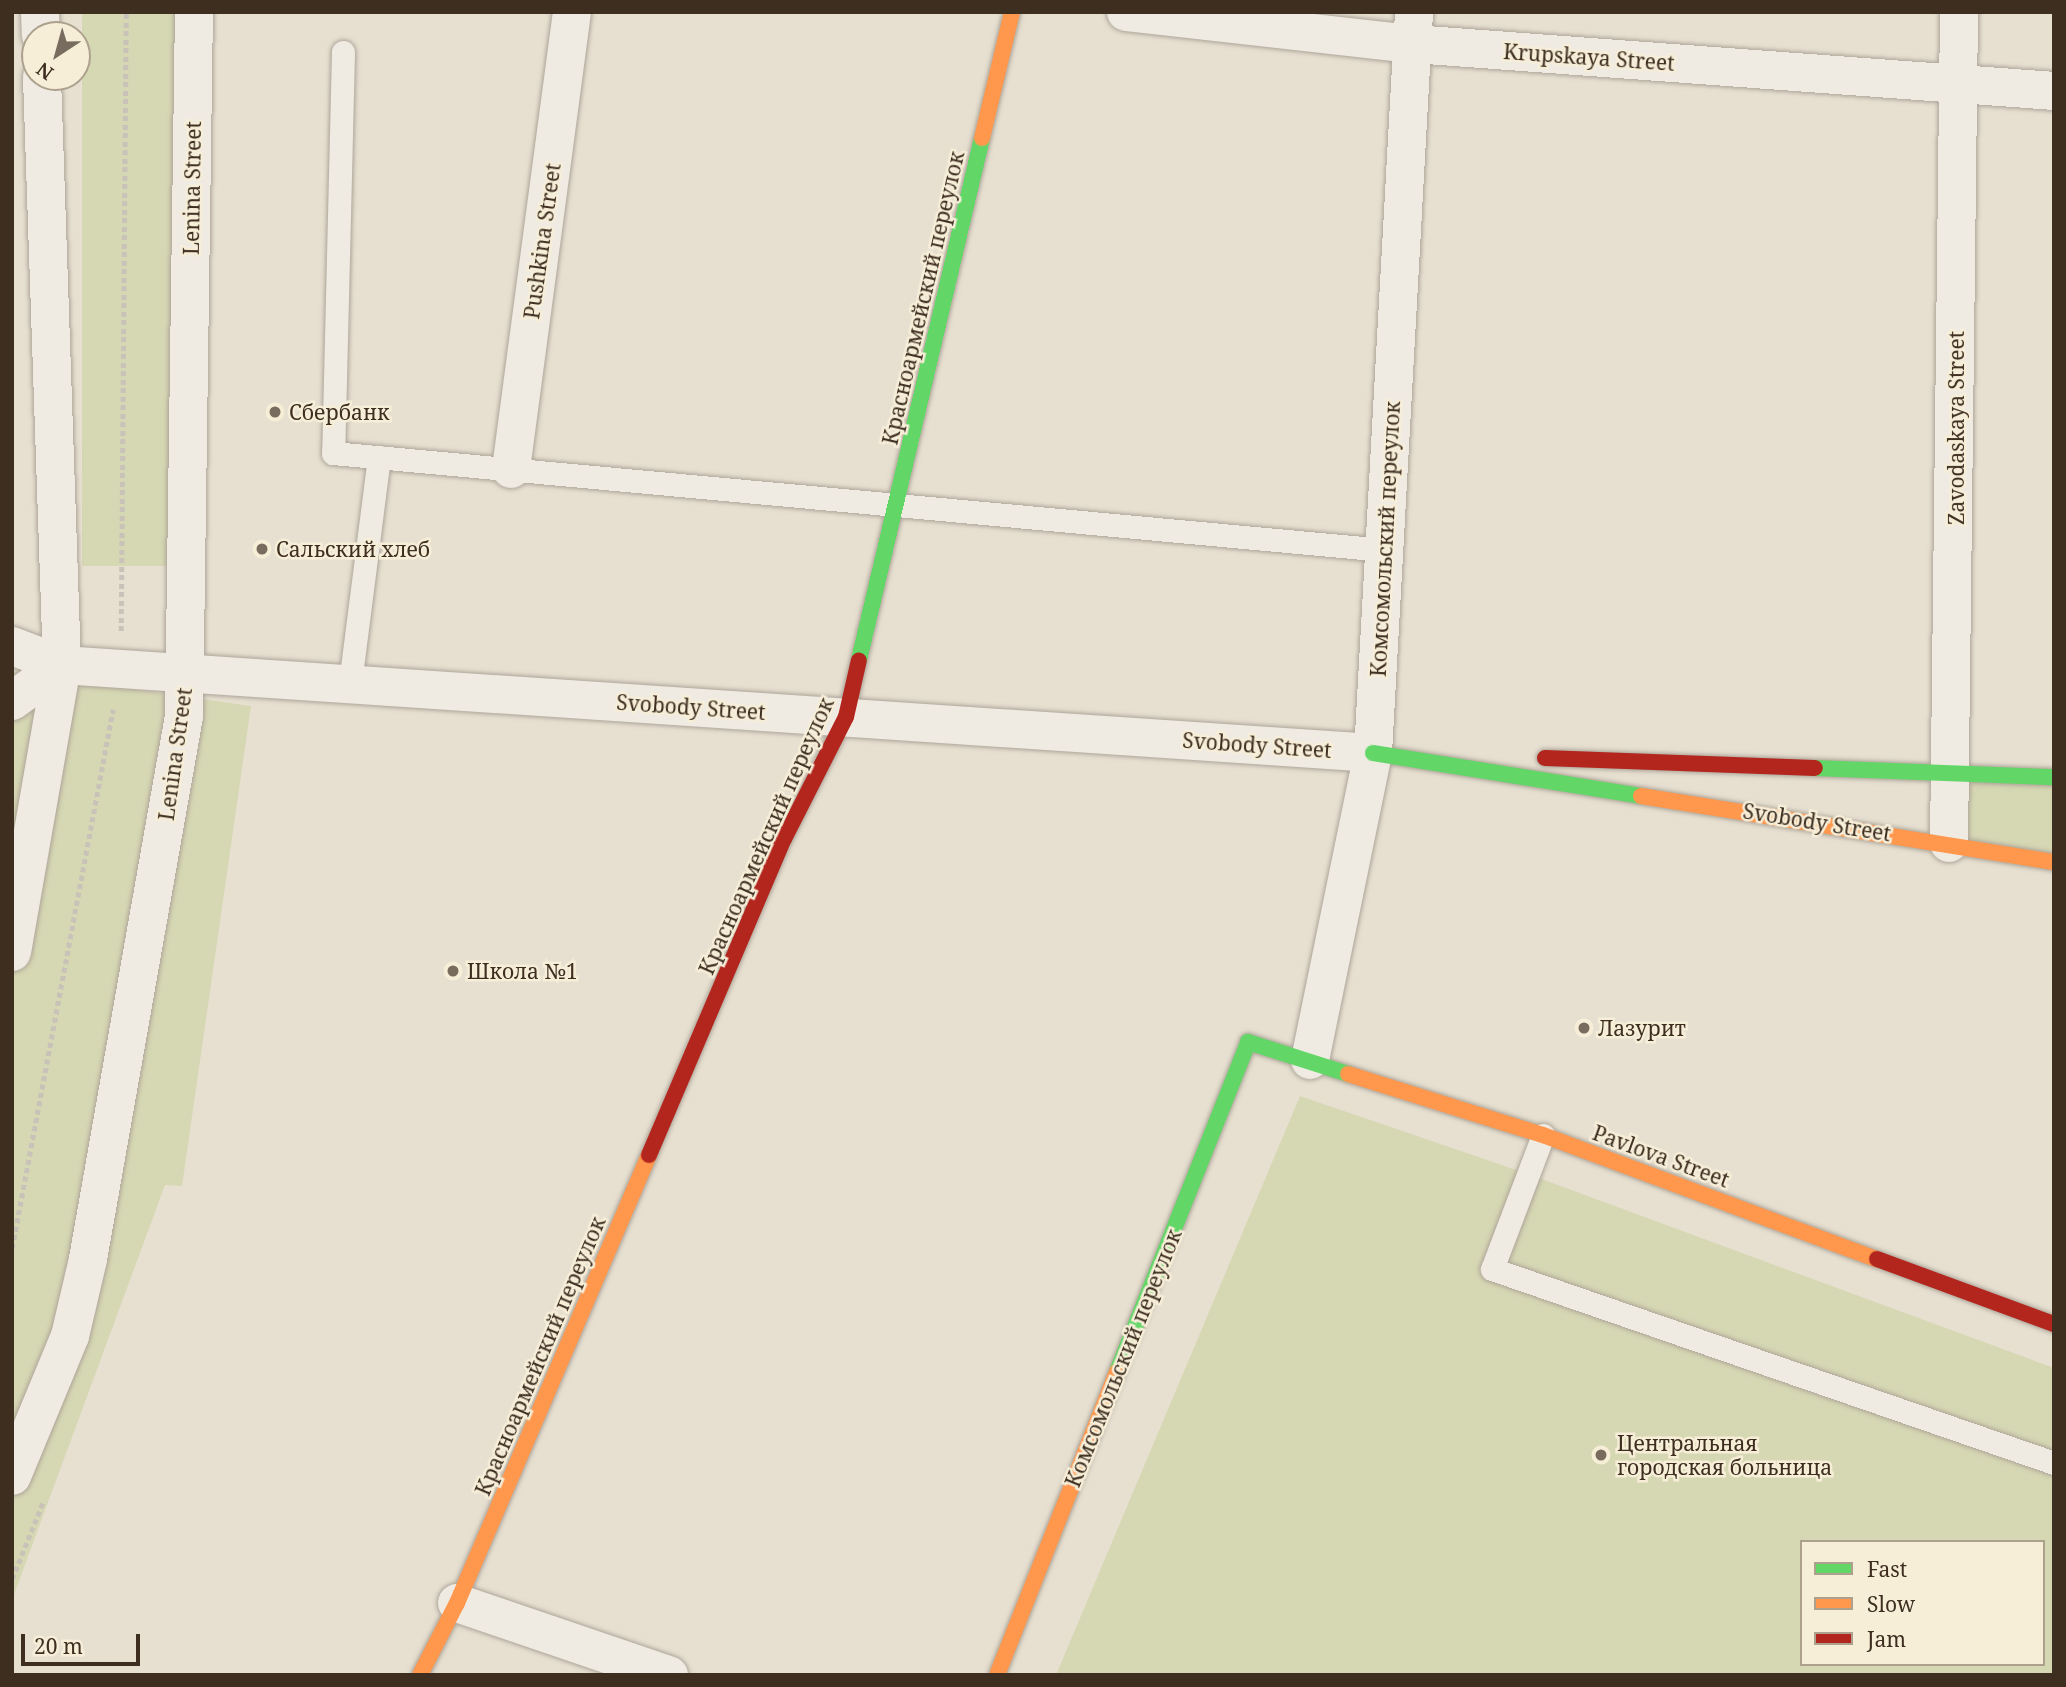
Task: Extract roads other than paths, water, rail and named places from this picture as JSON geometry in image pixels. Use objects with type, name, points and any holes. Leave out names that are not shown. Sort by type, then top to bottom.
[{"type":"street","name":"Lenina Street","points":[[12,1476],[70,1336],[88,1259],[184,716],[194,12]]},
{"type":"street","name":"Pushkina Street","points":[[511,469],[572,12]]},
{"type":"street","name":"Красноармейский переулок","points":[[420,1675],[457,1603],[784,839],[846,717],[1012,12]]},
{"type":"street","name":"Krupskaya Street","points":[[1126,12],[1414,28],[2054,91]]},
{"type":"street","name":"Zavodaskaya Street","points":[[1949,843],[1954,773],[1959,12]]},
{"type":"street","name":"Комсомольский переулок","points":[[1310,1060],[1373,752],[1414,28]]},
{"type":"street","points":[[12,952],[62,665],[42,91]]},
{"type":"street","name":"Svobody Street","points":[[12,646],[62,665],[1373,752],[2054,777]]},
{"type":"street","points":[[12,701],[62,665]]},
{"type":"street","name":"Svobody Street","points":[[1373,752],[2054,862]]},
{"type":"street","name":"Комсомольский переулок","points":[[997,1675],[1248,1042]]},
{"type":"street","name":"Pavlova Street","points":[[1248,1042],[1543,1135],[2054,1324]]},
{"type":"street","points":[[457,1603],[669,1675]]},
{"type":"lane","points":[[343,52],[333,453],[1384,550]]},
{"type":"lane","points":[[350,683],[379,457]]},
{"type":"lane","points":[[1543,1135],[1492,1269],[2054,1463]]},
{"type":"place","name":"Сбербанк","points":[[275,412]]},
{"type":"place","name":"Сальский хлеб","points":[[262,549]]},
{"type":"place","name":"Школа №1","points":[[453,971]]},
{"type":"place","name":"Лазурит","points":[[1584,1028]]},
{"type":"place","name":"Центральная городская больница","points":[[1601,1455]]}]
